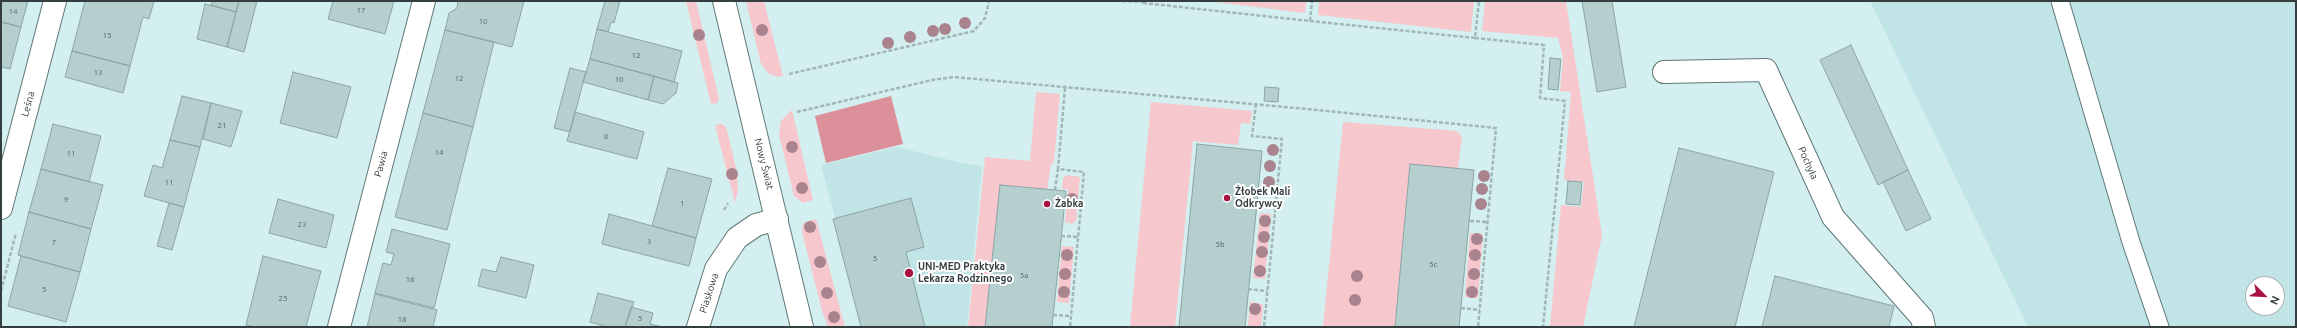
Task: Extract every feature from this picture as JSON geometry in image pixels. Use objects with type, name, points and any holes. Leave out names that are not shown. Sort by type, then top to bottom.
[{"type":"street","name":"Leśna","points":[[1,208],[55,1]]},
{"type":"street","name":"Pawia","points":[[338,327],[424,1]]},
{"type":"street","name":"Nowy Świat","points":[[724,1],[802,327]]},
{"type":"street","name":"Pochyła","points":[[1664,72],[1766,70],[1833,217],[1922,318],[1924,327]]},
{"type":"street","name":"Piaskowa","points":[[698,327],[716,269],[737,238],[756,226],[777,219]]},
{"type":"lane","points":[[2060,1],[2130,242],[2160,327]]},
{"type":"path","points":[[789,74],[974,30],[985,18],[989,1]]},
{"type":"path","points":[[1122,1],[1544,45],[1540,98],[1566,101],[1543,327]]},
{"type":"path","points":[[1310,21],[1312,1]]},
{"type":"path","points":[[1476,38],[1479,1]]},
{"type":"path","points":[[797,112],[932,80],[954,77],[1256,104],[1496,128],[1478,327]]},
{"type":"path","points":[[1055,190],[1065,88]]},
{"type":"path","points":[[1256,104],[1252,136],[1282,139],[1264,327]]},
{"type":"path","points":[[1058,170],[1084,172],[1070,327]]},
{"type":"path","points":[[1257,201],[1276,202]]},
{"type":"path","points":[[1470,221],[1488,222]]},
{"type":"path","points":[[1061,236],[1078,237]]},
{"type":"path","points":[[1248,289],[1267,291]]},
{"type":"path","points":[[1461,308],[1480,310]]},
{"type":"path","points":[[1053,315],[1071,316]]},
{"type":"shaded area","points":[[686,1],[696,1],[719,99],[717,103],[711,104]]},
{"type":"shaded area","points":[[746,1],[764,1],[783,76],[778,77],[769,74],[761,64]]},
{"type":"shaded area","points":[[1207,1],[1306,1],[1305,13]]},
{"type":"shaded area","points":[[1319,1],[1474,1],[1471,32],[1318,15]]},
{"type":"shaded area","points":[[1485,1],[1566,1],[1602,235],[1583,327],[1550,327],[1561,205],[1581,207],[1584,182],[1564,180],[1571,92],[1560,91],[1563,58],[1558,38],[1482,31]]},
{"type":"shaded area","points":[[1870,1],[2296,1],[2296,327],[2028,327]]},
{"type":"shaded area","points":[[1036,92],[1060,94],[1054,162],[1051,165],[1047,190],[1000,185],[985,327],[968,327],[985,157],[1030,161]]},
{"type":"shaded area","points":[[891,96],[903,144],[826,163],[815,116]]},
{"type":"shaded area","points":[[1151,102],[1252,111],[1250,124],[1241,123],[1238,145],[1193,141],[1175,327],[1130,327]]},
{"type":"shaded area","points":[[792,110],[813,200],[803,203],[794,196],[779,135],[781,121]]},
{"type":"shaded area","points":[[1343,122],[1457,131],[1462,136],[1458,169],[1410,165],[1395,327],[1323,327]]},
{"type":"shaded area","points":[[722,124],[726,127],[737,172],[738,190],[735,203],[715,125]]},
{"type":"shaded area","name":"UNI-MED Praktyka Lekarza Rodzinnego","points":[[897,147],[962,163],[982,166],[967,327],[861,327],[833,219],[835,218],[821,165]]},
{"type":"shaded area","points":[[1068,175],[1080,177],[1076,221],[1072,224],[1065,222],[1068,189],[1062,189],[1063,178]]},
{"type":"shaded area","points":[[1260,213],[1271,214],[1265,279],[1253,278]]},
{"type":"shaded area","points":[[816,219],[845,327],[828,327],[822,311],[802,232],[803,223]]},
{"type":"shaded area","points":[[1470,233],[1483,234],[1478,298],[1465,297]]},
{"type":"shaded area","points":[[1062,246],[1074,247],[1069,303],[1057,302]]},
{"type":"shaded area","points":[[1250,302],[1263,304],[1261,327],[1248,327]]},
{"type":"building","points":[[1,1],[28,1],[21,27],[1,22]]},
{"type":"building","points":[[85,1],[154,1],[149,19],[143,17],[130,66],[72,51]]},
{"type":"building","points":[[213,1],[239,1],[236,12],[211,5]]},
{"type":"building","points":[[239,1],[257,1],[244,52],[227,47]]},
{"type":"building","points":[[333,1],[394,1],[385,34],[328,19]]},
{"type":"building","points":[[458,1],[524,1],[512,47],[445,30],[449,13],[457,8]]},
{"type":"building","points":[[605,1],[620,1],[614,23],[611,22],[608,32],[597,29]]},
{"type":"building","points":[[1582,1],[1612,1],[1626,87],[1597,92]]},
{"type":"building","points":[[205,4],[236,12],[227,47],[197,39]]},
{"type":"building","points":[[1,22],[21,27],[10,69],[1,67]]},
{"type":"building","points":[[597,29],[682,51],[674,82],[590,59]]},
{"type":"building","points":[[445,30],[494,42],[473,127],[423,113]]},
{"type":"building","points":[[1851,45],[1908,170],[1878,185],[1820,60]]},
{"type":"building","points":[[72,51],[130,66],[123,93],[65,77]]},
{"type":"building","points":[[1550,58],[1561,59],[1558,90],[1548,89]]},
{"type":"building","points":[[590,59],[654,76],[648,100],[583,82]]},
{"type":"building","points":[[570,68],[586,72],[570,132],[554,128]]},
{"type":"building","points":[[293,72],[351,87],[337,138],[280,123]]},
{"type":"building","points":[[654,76],[678,83],[676,93],[663,104],[648,100]]},
{"type":"building","points":[[1265,87],[1279,88],[1278,102],[1264,101]]},
{"type":"building","points":[[182,96],[211,103],[200,147],[170,140]]},
{"type":"building","points":[[211,103],[242,111],[231,147],[203,139]]},
{"type":"building","points":[[575,112],[644,132],[637,159],[567,141]]},
{"type":"building","points":[[423,113],[473,127],[447,230],[395,217]]},
{"type":"building","points":[[53,124],[101,136],[89,182],[41,169]]},
{"type":"building","points":[[170,140],[200,147],[184,207],[144,196],[153,165],[162,168]]},
{"type":"building","points":[[1197,144],[1262,151],[1245,327],[1179,327]]},
{"type":"building","points":[[1679,148],[1774,172],[1735,327],[1634,327]]},
{"type":"building","points":[[1410,164],[1474,170],[1459,327],[1395,327]]},
{"type":"building","points":[[668,168],[712,179],[696,238],[652,226]]},
{"type":"building","points":[[41,169],[103,185],[91,229],[29,212]]},
{"type":"building","points":[[1908,170],[1931,219],[1906,231],[1883,182]]},
{"type":"building","points":[[1568,181],[1582,182],[1580,205],[1566,204]]},
{"type":"building","points":[[1000,185],[1066,191],[1052,327],[985,327]]},
{"type":"building","name":"UNI-MED Praktyka Lekarza Rodzinnego","points":[[911,198],[924,247],[906,252],[925,327],[861,327],[833,219]]},
{"type":"building","points":[[278,199],[334,215],[326,248],[269,233]]},
{"type":"building","points":[[169,203],[184,207],[172,250],[157,246]]},
{"type":"building","points":[[29,212],[91,229],[80,272],[18,255]]},
{"type":"building","points":[[609,214],[696,238],[689,266],[602,244]]},
{"type":"building","points":[[392,229],[450,244],[434,308],[375,293],[383,263],[391,265],[394,254],[386,252]]},
{"type":"building","points":[[21,256],[80,272],[66,322],[8,306]]},
{"type":"building","points":[[263,256],[321,271],[306,327],[255,327],[246,325]]},
{"type":"building","points":[[501,257],[534,265],[526,298],[478,286],[482,269],[496,272]]},
{"type":"building","points":[[1775,276],[1894,306],[1889,327],[1762,327]]},
{"type":"building","points":[[598,293],[634,302],[625,327],[608,327],[590,322]]},
{"type":"building","points":[[375,294],[437,310],[433,327],[367,327]]},
{"type":"building","points":[[631,307],[653,313],[650,324],[663,327],[625,327]]},
{"type":"place","name":"Żłobek Mali Odkrywcy","points":[[1227,198]]},
{"type":"place","name":"Żabka","points":[[1047,204]]},
{"type":"place","name":"UNI-MED Praktyka Lekarza Rodzinnego","points":[[909,273]]}]
